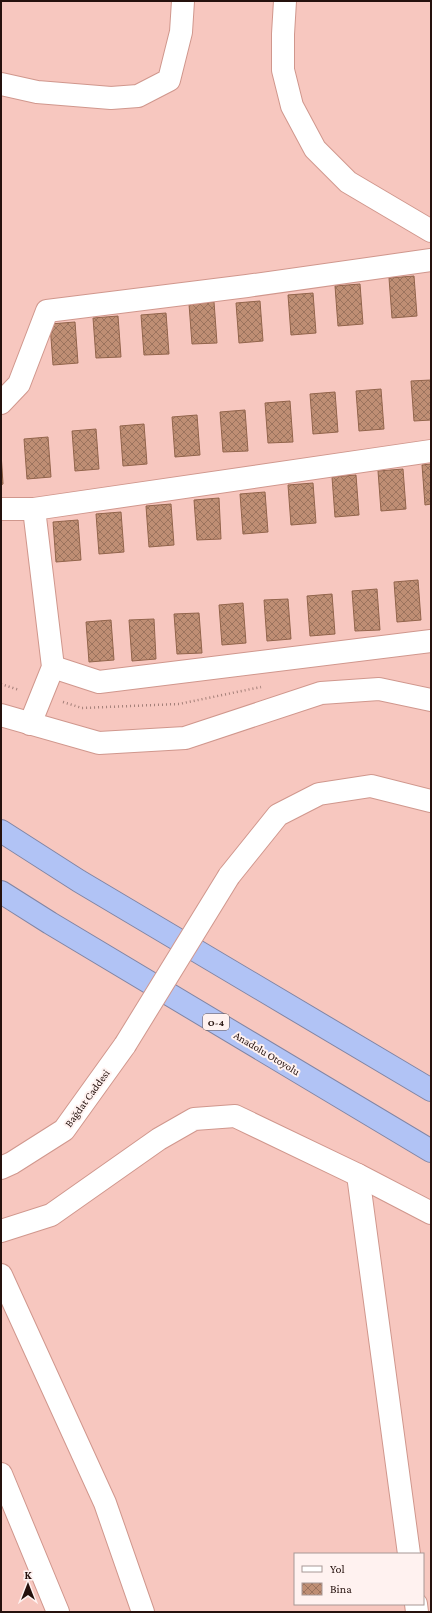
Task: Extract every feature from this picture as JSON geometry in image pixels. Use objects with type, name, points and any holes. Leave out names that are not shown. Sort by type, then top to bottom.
[{"type":"highway","points":[[1,831],[79,881],[431,1090]]},
{"type":"highway","name":"Anadolu Otoyolu","points":[[1,892],[56,927],[431,1151]]},
{"type":"street","points":[[1,84],[37,92],[112,98],[138,96],[169,80],[181,32],[183,1]]},
{"type":"street","points":[[285,1],[283,34],[284,70],[292,106],[315,149],[348,182],[431,232]]},
{"type":"street","points":[[1,403],[19,384],[47,311],[247,286],[431,260]]},
{"type":"street","points":[[1,509],[34,509],[431,451]]},
{"type":"street","points":[[30,724],[53,667],[34,509]]},
{"type":"street","points":[[53,667],[99,682],[431,641]]},
{"type":"street","points":[[1,715],[99,743],[185,738],[321,692],[379,689],[431,700]]},
{"type":"street","name":"Bağdat Caddesi","points":[[1,1168],[12,1164],[64,1130],[125,1045],[229,876],[278,815],[319,794],[371,786],[431,801]]},
{"type":"street","points":[[1,1231],[51,1215],[159,1139],[194,1119],[235,1116],[358,1175],[431,1214]]},
{"type":"street","points":[[358,1175],[409,1553]]},
{"type":"street","points":[[1,1275],[105,1503],[143,1612]]},
{"type":"street","points":[[1,1474],[58,1612]]},
{"type":"path","points":[[56,700],[82,708],[179,704],[261,687]]},
{"type":"building","points":[[414,276],[417,316],[392,318],[389,278]]},
{"type":"building","points":[[360,284],[363,324],[338,326],[335,286]]},
{"type":"building","points":[[313,293],[316,333],[291,335],[288,295]]},
{"type":"building","points":[[260,301],[263,341],[239,343],[236,303]]},
{"type":"building","points":[[214,302],[217,343],[192,344],[189,304]]},
{"type":"building","points":[[166,313],[169,354],[144,355],[141,315]]},
{"type":"building","points":[[118,316],[121,357],[96,358],[93,318]]},
{"type":"building","points":[[75,322],[78,363],[53,365],[50,324]]},
{"type":"building","points":[[431,380],[431,420],[414,421],[411,381]]},
{"type":"building","points":[[381,389],[384,429],[359,431],[356,391]]},
{"type":"building","points":[[335,392],[338,432],[313,434],[310,394]]},
{"type":"building","points":[[290,401],[293,442],[268,443],[265,403]]},
{"type":"building","points":[[245,410],[248,451],[223,452],[220,412]]},
{"type":"building","points":[[197,415],[200,455],[175,457],[172,417]]},
{"type":"building","points":[[144,424],[147,464],[123,466],[120,426]]},
{"type":"building","points":[[96,429],[99,469],[75,471],[72,431]]},
{"type":"building","points":[[48,437],[51,477],[27,479],[24,439]]},
{"type":"building","points":[[1,453],[3,484],[1,485]]},
{"type":"building","points":[[431,464],[431,504],[425,505],[422,465]]},
{"type":"building","points":[[403,469],[406,509],[381,511],[378,471]]},
{"type":"building","points":[[356,475],[359,515],[335,517],[332,477]]},
{"type":"building","points":[[313,483],[316,523],[291,525],[288,485]]},
{"type":"building","points":[[265,492],[268,532],[243,534],[240,494]]},
{"type":"building","points":[[219,498],[221,539],[197,540],[194,500]]},
{"type":"building","points":[[171,504],[174,545],[149,547],[146,506]]},
{"type":"building","points":[[121,512],[124,552],[99,554],[96,514]]},
{"type":"building","points":[[78,520],[81,560],[56,562],[53,522]]},
{"type":"building","points":[[418,580],[421,620],[397,622],[394,582]]},
{"type":"building","points":[[377,589],[380,630],[355,631],[352,591]]},
{"type":"building","points":[[332,594],[335,634],[310,636],[307,596]]},
{"type":"building","points":[[288,599],[291,639],[267,641],[264,600]]},
{"type":"building","points":[[243,603],[246,643],[222,645],[219,605]]},
{"type":"building","points":[[199,613],[202,653],[177,654],[174,614]]},
{"type":"building","points":[[154,619],[156,659],[132,661],[129,620]]},
{"type":"building","points":[[111,620],[114,660],[89,662],[86,622]]}]
